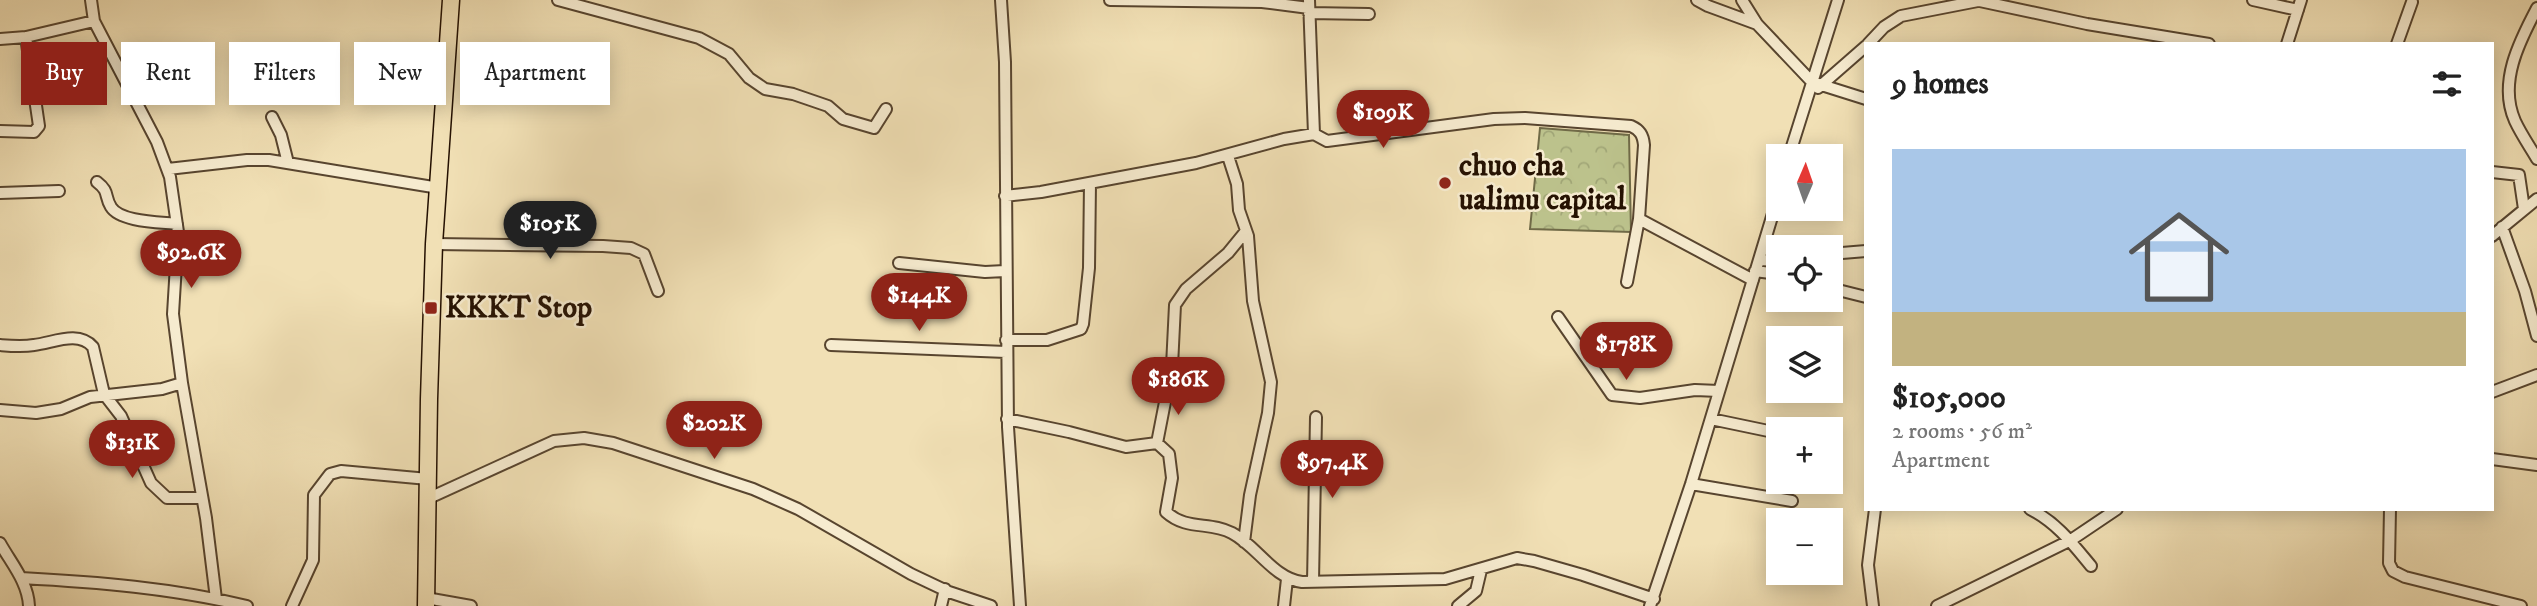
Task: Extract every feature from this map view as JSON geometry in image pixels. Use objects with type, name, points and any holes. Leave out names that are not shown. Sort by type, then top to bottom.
[{"type":"highway","points":[[426,602],[434,244],[451,0]]},
{"type":"street","points":[[91,0],[94,21],[157,142],[168,169],[177,224],[173,314],[216,598]]},
{"type":"street","points":[[558,0],[699,38],[729,54],[749,78],[765,89],[793,94],[828,106],[843,119],[874,128],[886,109]]},
{"type":"street","points":[[1001,0],[1005,62],[1007,419],[1020,606]]},
{"type":"street","points":[[1110,0],[1262,2],[1369,14]]},
{"type":"street","points":[[1698,0],[1707,6],[1757,24]]},
{"type":"street","points":[[1742,0],[1757,24],[1816,84],[1864,98]]},
{"type":"street","points":[[1816,84],[1838,0]]},
{"type":"street","points":[[1870,42],[1884,27],[1901,16],[1976,0],[2087,24],[2197,42]]},
{"type":"street","points":[[2253,0],[2300,5],[2287,42]]},
{"type":"street","points":[[2398,42],[2412,2]]},
{"type":"street","points":[[1309,7],[1314,134]]},
{"type":"street","points":[[2537,8],[2511,68],[2508,98],[2515,121],[2537,159]]},
{"type":"street","points":[[0,39],[26,37],[94,21]]},
{"type":"street","points":[[0,131],[34,132],[39,126],[26,37]]},
{"type":"street","points":[[1793,144],[1807,97],[1816,84],[1864,47]]},
{"type":"street","points":[[272,117],[281,135],[288,163]]},
{"type":"street","points":[[1005,196],[1090,183],[1228,156],[1284,139],[1314,134],[1327,141],[1463,122],[1515,118],[1631,126],[1638,129],[1644,137],[1644,145],[1639,219],[1627,282]]},
{"type":"street","points":[[1228,156],[1237,184],[1246,231],[1252,301],[1271,382],[1244,542]]},
{"type":"street","points":[[168,169],[247,160],[288,163],[439,188]]},
{"type":"street","points":[[2494,172],[2519,175],[2524,209]]},
{"type":"street","points":[[97,182],[107,191],[111,207],[123,216],[177,224]]},
{"type":"street","points":[[1006,340],[1047,340],[1081,329],[1088,268],[1090,183]]},
{"type":"street","points":[[0,193],[59,191]]},
{"type":"street","points":[[2494,234],[2537,199]]},
{"type":"street","points":[[1639,219],[1755,270],[1766,272]]},
{"type":"street","points":[[1007,419],[1126,447],[1157,443],[1169,454],[1172,478],[1166,512],[1182,523],[1231,532],[1287,579],[1313,582],[1434,580],[1481,570],[1510,560],[1526,559],[1583,575],[1652,602],[1691,484],[1770,221]]},
{"type":"street","points":[[2502,227],[2525,291],[2537,336]]},
{"type":"street","points":[[1157,443],[1172,366],[1175,305],[1191,284],[1228,253],[1246,231]]},
{"type":"street","points":[[434,244],[588,245],[631,248],[645,254],[658,291]]},
{"type":"street","points":[[1843,253],[1864,251]]},
{"type":"street","points":[[899,263],[985,272],[1005,271]]},
{"type":"street","points":[[1755,270],[1766,266]]},
{"type":"street","points":[[1843,292],[1864,297]]},
{"type":"street","points":[[1558,317],[1612,395],[1640,398],[1696,390],[1719,391]]},
{"type":"street","points":[[0,345],[18,347],[67,339],[83,340],[93,347],[104,394],[121,416],[151,483],[167,498],[202,498]]},
{"type":"street","points":[[831,345],[1006,352]]},
{"type":"street","points":[[2494,391],[2537,375]]},
{"type":"street","points":[[0,410],[36,413],[61,409],[104,394],[162,389],[182,383]]},
{"type":"street","points":[[1313,582],[1316,417]]},
{"type":"street","points":[[1711,419],[1766,430]]},
{"type":"street","points":[[427,499],[554,441],[584,438],[613,443],[753,489],[798,509],[911,574],[991,606]]},
{"type":"street","points":[[2494,458],[2537,465]]},
{"type":"street","points":[[292,606],[313,560],[314,495],[330,474],[341,471],[428,480]]},
{"type":"street","points":[[1691,484],[1792,501]]},
{"type":"street","points":[[1873,606],[1868,565],[1875,511]]},
{"type":"street","points":[[2033,511],[2057,526],[2091,566]]},
{"type":"street","points":[[2097,511],[2097,522]]},
{"type":"street","points":[[1937,606],[2071,540],[2114,511]]},
{"type":"street","points":[[2390,511],[2389,563],[2393,571],[2405,577],[2521,606]]},
{"type":"street","points":[[0,543],[3,555],[21,579],[29,606]]},
{"type":"street","points":[[1458,606],[1476,591],[1481,570]]},
{"type":"street","points":[[21,579],[110,583],[216,598],[247,606]]},
{"type":"street","points":[[1284,606],[1287,579]]},
{"type":"street","points":[[941,606],[945,589]]},
{"type":"street","points":[[426,602],[471,606]]},
{"type":"green space","points":[[1540,128],[1629,135],[1631,232],[1530,229]]},
{"type":"place","name":"chuo cha ualimu capital","points":[[1445,183]]},
{"type":"place","name":"KKKT Stop","points":[[431,308]]}]
